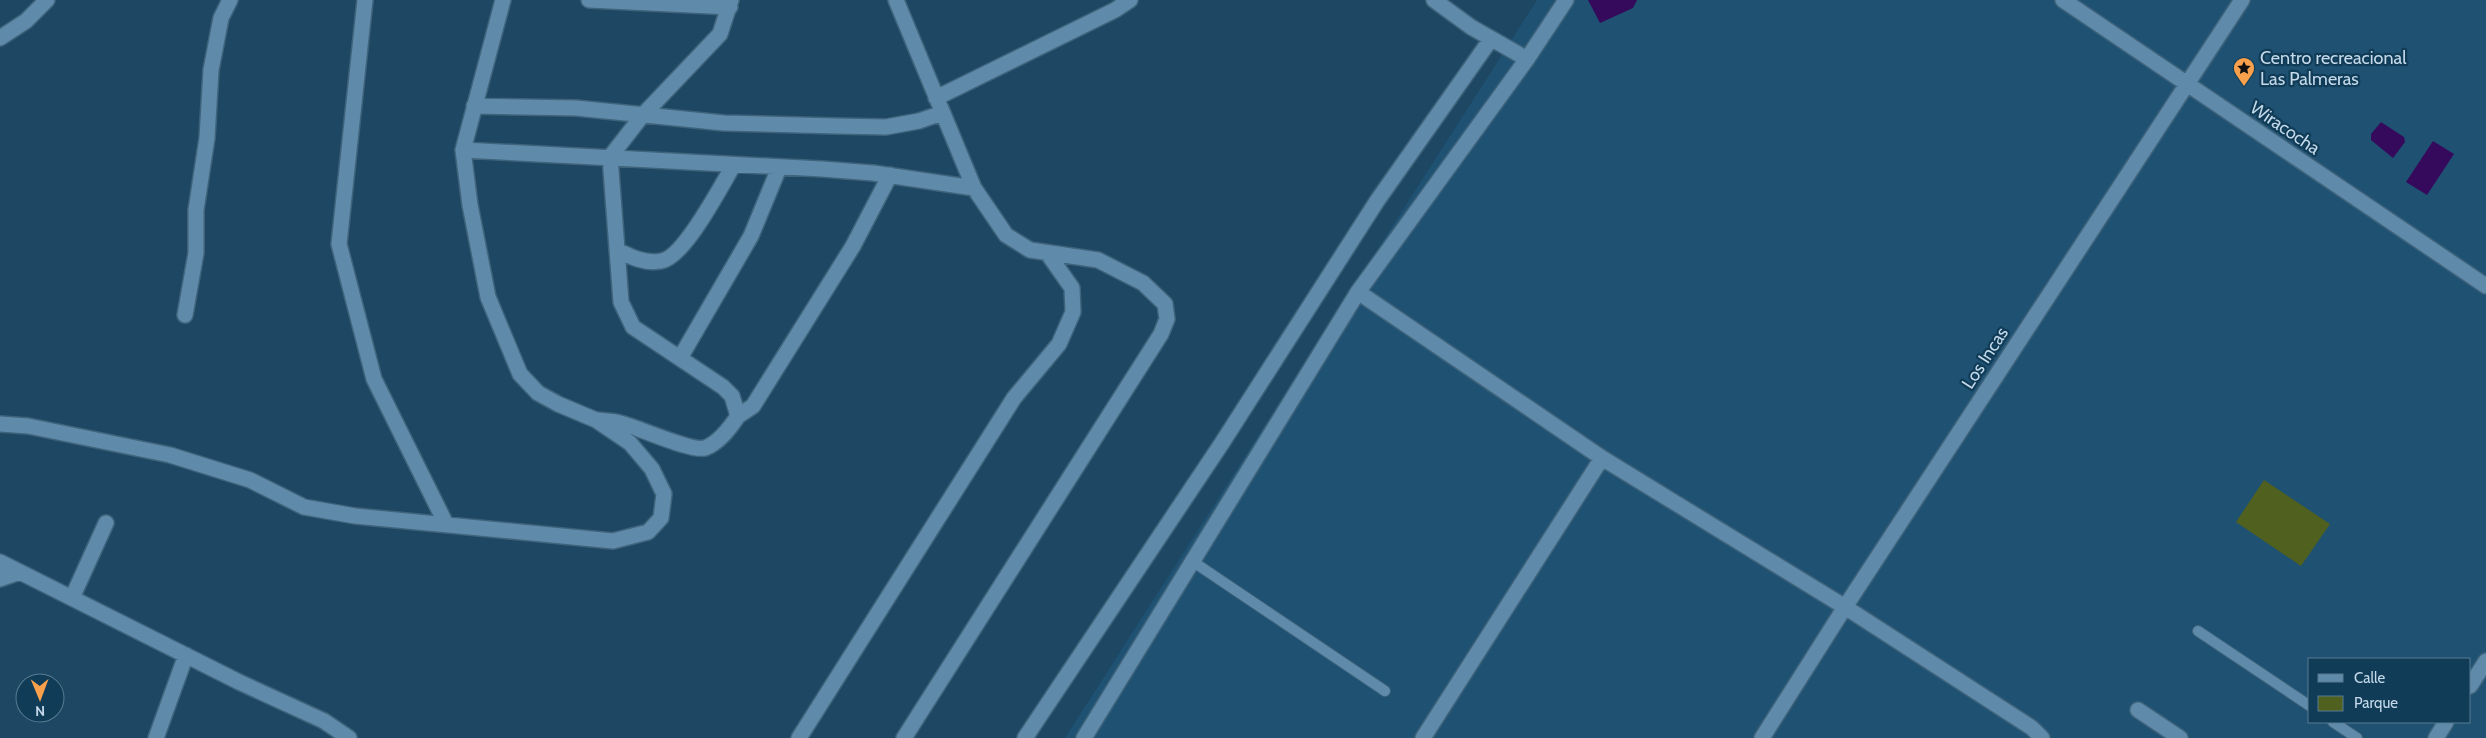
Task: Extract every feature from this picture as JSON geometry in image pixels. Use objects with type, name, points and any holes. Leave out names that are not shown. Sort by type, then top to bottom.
[{"type":"street","points":[[0,38],[26,21],[47,0]]},
{"type":"street","points":[[185,315],[196,253],[196,210],[206,138],[211,70],[221,18],[230,0]]},
{"type":"street","points":[[365,0],[339,244],[374,378],[446,524]]},
{"type":"street","points":[[0,424],[28,426],[170,455],[250,480],[304,507],[355,516],[613,541],[648,532],[661,518],[664,494],[652,469],[630,443],[596,420],[558,404],[538,393],[520,374],[488,297],[470,205],[462,150],[503,0]]},
{"type":"street","points":[[588,0],[730,4],[720,34],[642,116],[610,157],[621,302],[633,327],[732,396],[738,416]]},
{"type":"street","points":[[896,0],[974,188],[1006,236],[1030,250],[1098,260],[1143,283],[1165,304],[1167,319],[1161,334],[904,738]]},
{"type":"street","points":[[936,98],[1115,10],[1130,0]]},
{"type":"street","points":[[1434,0],[1444,9],[1491,39],[1527,59]]},
{"type":"street","points":[[1084,738],[1358,292],[1527,59],[1566,0]]},
{"type":"street","name":"Wiracocha","points":[[2064,0],[2486,286]]},
{"type":"street","name":"Los Incas","points":[[1762,738],[1845,607],[2242,0]]},
{"type":"street","points":[[1025,738],[1222,443],[1377,201],[1491,39]]},
{"type":"street","points":[[474,106],[576,108],[724,123],[886,127],[911,123],[942,113]]},
{"type":"street","points":[[462,150],[610,157],[890,175],[974,188]]},
{"type":"street","points":[[617,250],[639,261],[662,261],[676,255],[733,166]]},
{"type":"street","points":[[680,358],[751,236],[779,168]]},
{"type":"street","points":[[596,420],[618,422],[690,447],[704,448],[715,442],[730,428],[738,416],[753,406],[853,246],[890,175]]},
{"type":"street","points":[[798,738],[1014,398],[1059,344],[1073,312],[1072,288],[1048,254]]},
{"type":"street","points":[[1358,292],[1602,458],[1845,607],[2032,728],[2042,738]]},
{"type":"street","points":[[1423,738],[1602,458]]},
{"type":"street","points":[[72,598],[106,523]]},
{"type":"street","points":[[0,562],[186,655],[324,721],[349,738]]},
{"type":"street","points":[[0,579],[20,572]]},
{"type":"street","points":[[156,738],[186,655]]},
{"type":"street","points":[[2471,684],[2486,661]]},
{"type":"street","points":[[2138,710],[2180,738]]},
{"type":"street","points":[[2436,738],[2445,723]]},
{"type":"lane","points":[[1192,561],[1385,690]]},
{"type":"lane","points":[[2198,631],[2308,705]]},
{"type":"lane","points":[[2334,723],[2357,738]]},
{"type":"shaded area","points":[[1537,0],[2486,0],[2486,738],[1065,738]]},
{"type":"shaded area","points":[[1588,0],[1637,0],[1633,8],[1600,23]]},
{"type":"shaded area","points":[[2381,122],[2404,137],[2405,142],[2393,158],[2371,140],[2371,134]]},
{"type":"shaded area","points":[[2433,141],[2454,154],[2427,195],[2406,182]]},
{"type":"green space","points":[[2264,480],[2330,524],[2301,566],[2236,522]]},
{"type":"place","name":"Centro recreacional Las Palmeras","points":[[2244,87]]}]
